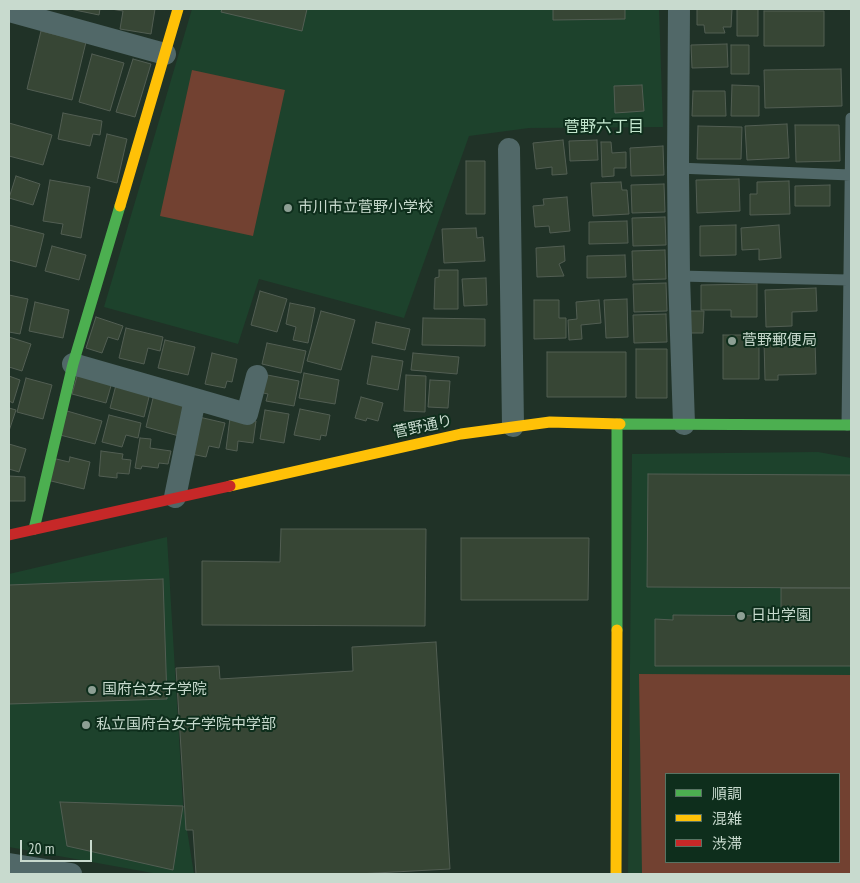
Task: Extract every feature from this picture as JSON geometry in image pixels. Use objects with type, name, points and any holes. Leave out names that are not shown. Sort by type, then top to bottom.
[{"type":"street","points":[[34,529],[74,364],[178,9]]},
{"type":"street","points":[[679,9],[679,276],[684,424]]},
{"type":"street","points":[[9,11],[164,54]]},
{"type":"street","points":[[509,149],[513,426]]},
{"type":"street","points":[[74,364],[247,414],[257,376]]},
{"type":"street","points":[[175,497],[195,399]]},
{"type":"street","name":"菅野通り","points":[[9,535],[461,434],[513,426],[550,422],[849,425]]},
{"type":"street","points":[[616,874],[617,424]]},
{"type":"street","points":[[9,864],[71,874]]},
{"type":"lane","points":[[849,425],[848,280],[850,262],[851,118]]},
{"type":"lane","points":[[678,168],[850,175]]},
{"type":"lane","points":[[679,276],[848,280]]},
{"type":"shaded area","name":"市川市立菅野小学校","points":[[192,9],[659,9],[663,127],[529,128],[469,136],[404,318],[259,279],[238,344],[104,307]]},
{"type":"shaded area","points":[[192,70],[285,90],[253,236],[160,216]]},
{"type":"shaded area","name":"日出学園","points":[[818,452],[851,458],[851,874],[628,874],[632,454]]},
{"type":"shaded area","name":"国府台女子学院","points":[[167,537],[183,805],[194,874],[158,874],[9,847],[9,574]]},
{"type":"shaded area","points":[[639,674],[851,675],[851,874],[642,874]]},
{"type":"building","points":[[70,9],[100,9],[99,15]]},
{"type":"building","points":[[111,9],[155,9],[151,34],[120,29],[123,11]]},
{"type":"building","points":[[222,9],[307,9],[302,31],[221,12]]},
{"type":"building","points":[[553,9],[625,9],[625,19],[553,20]]},
{"type":"building","points":[[697,9],[732,9],[731,27],[723,27],[725,33],[705,33],[704,25],[697,25]]},
{"type":"building","points":[[737,9],[758,9],[758,36],[737,36]]},
{"type":"building","points":[[764,11],[824,11],[824,46],[764,46]]},
{"type":"building","points":[[41,31],[86,42],[72,100],[27,89]]},
{"type":"building","points":[[727,44],[728,67],[692,68],[691,45]]},
{"type":"building","points":[[731,45],[749,45],[749,74],[731,74]]},
{"type":"building","points":[[92,54],[124,63],[110,111],[79,102]]},
{"type":"building","points":[[133,59],[151,64],[135,117],[116,112]]},
{"type":"building","points":[[841,69],[842,106],[765,108],[764,70]]},
{"type":"building","points":[[642,85],[644,111],[615,113],[614,86]]},
{"type":"building","points":[[732,85],[759,86],[759,116],[731,116]]},
{"type":"building","points":[[693,91],[725,91],[726,116],[692,116]]},
{"type":"building","points":[[63,113],[102,121],[100,135],[93,134],[90,146],[58,139]]},
{"type":"building","points":[[9,123],[52,135],[43,165],[9,156]]},
{"type":"building","points":[[787,124],[789,158],[747,160],[745,126]]},
{"type":"building","points":[[795,125],[839,125],[840,161],[796,162]]},
{"type":"building","points":[[698,126],[742,127],[741,159],[697,159]]},
{"type":"building","points":[[107,134],[127,139],[117,183],[97,178]]},
{"type":"building","points":[[563,140],[567,174],[552,175],[552,167],[536,169],[533,143]]},
{"type":"building","points":[[597,140],[598,160],[570,161],[569,141]]},
{"type":"building","points":[[601,142],[611,142],[612,153],[626,152],[626,168],[614,168],[614,176],[602,177]]},
{"type":"building","points":[[663,146],[664,175],[631,176],[630,148]]},
{"type":"building","points":[[466,161],[485,161],[485,214],[466,214]]},
{"type":"building","points":[[16,176],[40,184],[33,205],[9,198]]},
{"type":"building","points":[[739,179],[740,211],[697,213],[696,180]]},
{"type":"building","points":[[50,180],[90,187],[81,238],[61,234],[63,224],[43,221]]},
{"type":"building","points":[[789,181],[790,214],[750,215],[750,194],[757,194],[757,182]]},
{"type":"building","points":[[621,182],[622,190],[627,190],[629,214],[593,216],[591,183]]},
{"type":"building","points":[[664,184],[665,212],[632,213],[631,185]]},
{"type":"building","points":[[830,185],[830,206],[795,206],[795,186]]},
{"type":"building","points":[[567,197],[570,231],[550,233],[549,226],[535,227],[533,206],[544,205],[543,199]]},
{"type":"building","points":[[665,217],[666,245],[633,246],[632,218]]},
{"type":"building","points":[[627,221],[628,243],[589,244],[589,222]]},
{"type":"building","points":[[9,225],[44,234],[36,267],[9,260]]},
{"type":"building","points":[[736,225],[736,255],[700,256],[700,226]]},
{"type":"building","points":[[779,225],[781,258],[759,260],[759,249],[742,250],[741,228]]},
{"type":"building","points":[[476,228],[477,238],[483,237],[485,261],[444,263],[442,229]]},
{"type":"building","points":[[52,246],[86,255],[79,280],[45,271]]},
{"type":"building","points":[[564,246],[565,261],[559,264],[564,276],[537,277],[536,248]]},
{"type":"building","points":[[665,250],[666,279],[633,280],[632,251]]},
{"type":"building","points":[[625,255],[626,277],[587,278],[587,256]]},
{"type":"building","points":[[439,270],[458,270],[458,309],[434,309],[435,278],[439,277]]},
{"type":"building","points":[[486,278],[487,305],[464,306],[462,279]]},
{"type":"building","points":[[666,283],[667,311],[634,312],[633,284]]},
{"type":"building","points":[[757,284],[757,317],[731,317],[731,310],[701,310],[701,285]]},
{"type":"building","points":[[816,288],[817,311],[792,312],[792,326],[766,327],[765,290]]},
{"type":"building","points":[[260,291],[287,299],[277,332],[251,325]]},
{"type":"building","points":[[9,295],[28,299],[20,334],[9,332]]},
{"type":"building","points":[[627,299],[628,337],[606,338],[604,300]]},
{"type":"building","points":[[534,300],[559,300],[559,318],[566,318],[566,338],[534,339]]},
{"type":"building","points":[[599,300],[601,323],[581,325],[582,339],[569,340],[568,320],[577,319],[576,302]]},
{"type":"building","points":[[35,302],[69,310],[63,338],[29,331]]},
{"type":"building","points":[[290,303],[315,308],[308,343],[293,340],[296,327],[286,324]]},
{"type":"building","points":[[321,311],[355,320],[341,370],[307,361]]},
{"type":"building","points":[[685,311],[704,311],[703,333],[685,333]]},
{"type":"building","points":[[666,314],[667,342],[634,343],[633,315]]},
{"type":"building","points":[[96,317],[123,326],[118,340],[108,337],[102,353],[86,348]]},
{"type":"building","points":[[423,318],[485,319],[485,346],[422,345]]},
{"type":"building","points":[[376,322],[410,329],[405,350],[372,343]]},
{"type":"building","points":[[126,328],[163,337],[160,351],[148,348],[144,364],[119,358]]},
{"type":"building","name":"菅野郵便局","points":[[723,335],[759,335],[759,379],[723,379]]},
{"type":"building","points":[[9,337],[31,344],[22,371],[9,367]]},
{"type":"building","points":[[165,340],[195,347],[188,375],[158,368]]},
{"type":"building","points":[[764,341],[815,341],[816,374],[778,375],[778,380],[765,380]]},
{"type":"building","points":[[267,343],[306,351],[301,373],[262,364]]},
{"type":"building","points":[[636,349],[667,349],[667,398],[636,398]]},
{"type":"building","points":[[547,352],[626,352],[626,397],[547,397]]},
{"type":"building","points":[[212,353],[237,359],[232,382],[227,381],[225,388],[205,384]]},
{"type":"building","points":[[413,353],[459,357],[457,374],[411,370]]},
{"type":"building","points":[[372,356],[403,361],[398,390],[367,384]]},
{"type":"building","points":[[304,373],[339,380],[335,404],[299,398]]},
{"type":"building","points":[[262,374],[299,381],[294,406],[266,401],[268,394],[259,392]]},
{"type":"building","points":[[406,375],[426,376],[425,412],[404,411]]},
{"type":"building","points":[[9,376],[20,380],[13,403],[9,401]]},
{"type":"building","points":[[77,376],[113,379],[106,403],[72,394]]},
{"type":"building","points":[[26,378],[52,385],[43,419],[17,412]]},
{"type":"building","points":[[430,380],[450,381],[448,408],[428,407]]},
{"type":"building","points":[[116,385],[150,393],[144,417],[110,408]]},
{"type":"building","points":[[154,394],[187,408],[179,436],[146,427]]},
{"type":"building","points":[[361,397],[383,403],[378,421],[367,418],[366,421],[355,418]]},
{"type":"building","points":[[9,408],[16,410],[9,431]]},
{"type":"building","points":[[300,409],[330,415],[326,436],[321,435],[320,440],[294,435]]},
{"type":"building","points":[[265,410],[289,414],[284,443],[260,439]]},
{"type":"building","points":[[67,411],[102,421],[95,444],[60,435]]},
{"type":"building","points":[[109,415],[141,423],[138,438],[126,435],[122,447],[102,442]]},
{"type":"building","points":[[199,417],[225,423],[219,448],[209,446],[206,457],[191,454]]},
{"type":"building","points":[[230,418],[256,421],[253,443],[238,441],[237,451],[226,449]]},
{"type":"building","points":[[140,438],[151,439],[150,448],[171,451],[168,464],[159,463],[158,468],[142,466],[141,469],[135,468]]},
{"type":"building","points":[[9,444],[26,449],[19,472],[9,469]]},
{"type":"building","points":[[101,451],[123,454],[122,459],[131,460],[129,474],[117,473],[117,478],[99,476]]},
{"type":"building","points":[[70,457],[90,462],[84,489],[47,480],[52,458],[69,462]]},
{"type":"building","points":[[648,474],[851,475],[851,588],[647,587]]},
{"type":"building","points":[[9,476],[25,477],[25,501],[9,501]]},
{"type":"building","points":[[281,529],[426,529],[425,626],[202,625],[202,561],[280,562]]},
{"type":"building","points":[[461,538],[589,538],[588,600],[461,600]]},
{"type":"building","points":[[163,579],[167,699],[9,704],[9,585]]},
{"type":"building","points":[[781,588],[851,588],[851,666],[655,666],[655,619],[673,620],[673,615],[781,616]]},
{"type":"building","points":[[436,642],[450,869],[357,874],[196,874],[193,830],[186,830],[176,668],[219,666],[220,679],[353,671],[352,647]]},
{"type":"building","points":[[60,802],[183,806],[173,870],[67,846]]},
{"type":"traffic: fast","points":[[34,529],[73,364],[120,206]]},
{"type":"traffic: fast","points":[[617,424],[617,630]]},
{"type":"traffic: fast","points":[[620,424],[851,425]]},
{"type":"traffic: slow","points":[[120,206],[178,9]]},
{"type":"traffic: slow","points":[[230,486],[461,434],[550,422],[620,424]]},
{"type":"traffic: slow","points":[[616,874],[617,630]]},
{"type":"traffic: jam","points":[[9,535],[230,486]]},
{"type":"place","name":"市川市立菅野小学校","points":[[288,208]]},
{"type":"place","name":"菅野郵便局","points":[[732,341]]},
{"type":"place","name":"日出学園","points":[[741,616]]},
{"type":"place","name":"国府台女子学院","points":[[92,690]]},
{"type":"place","name":"私立国府台女子学院中学部","points":[[86,725]]},
{"type":"district","name":"菅野六丁目","points":[[604,127]]}]
